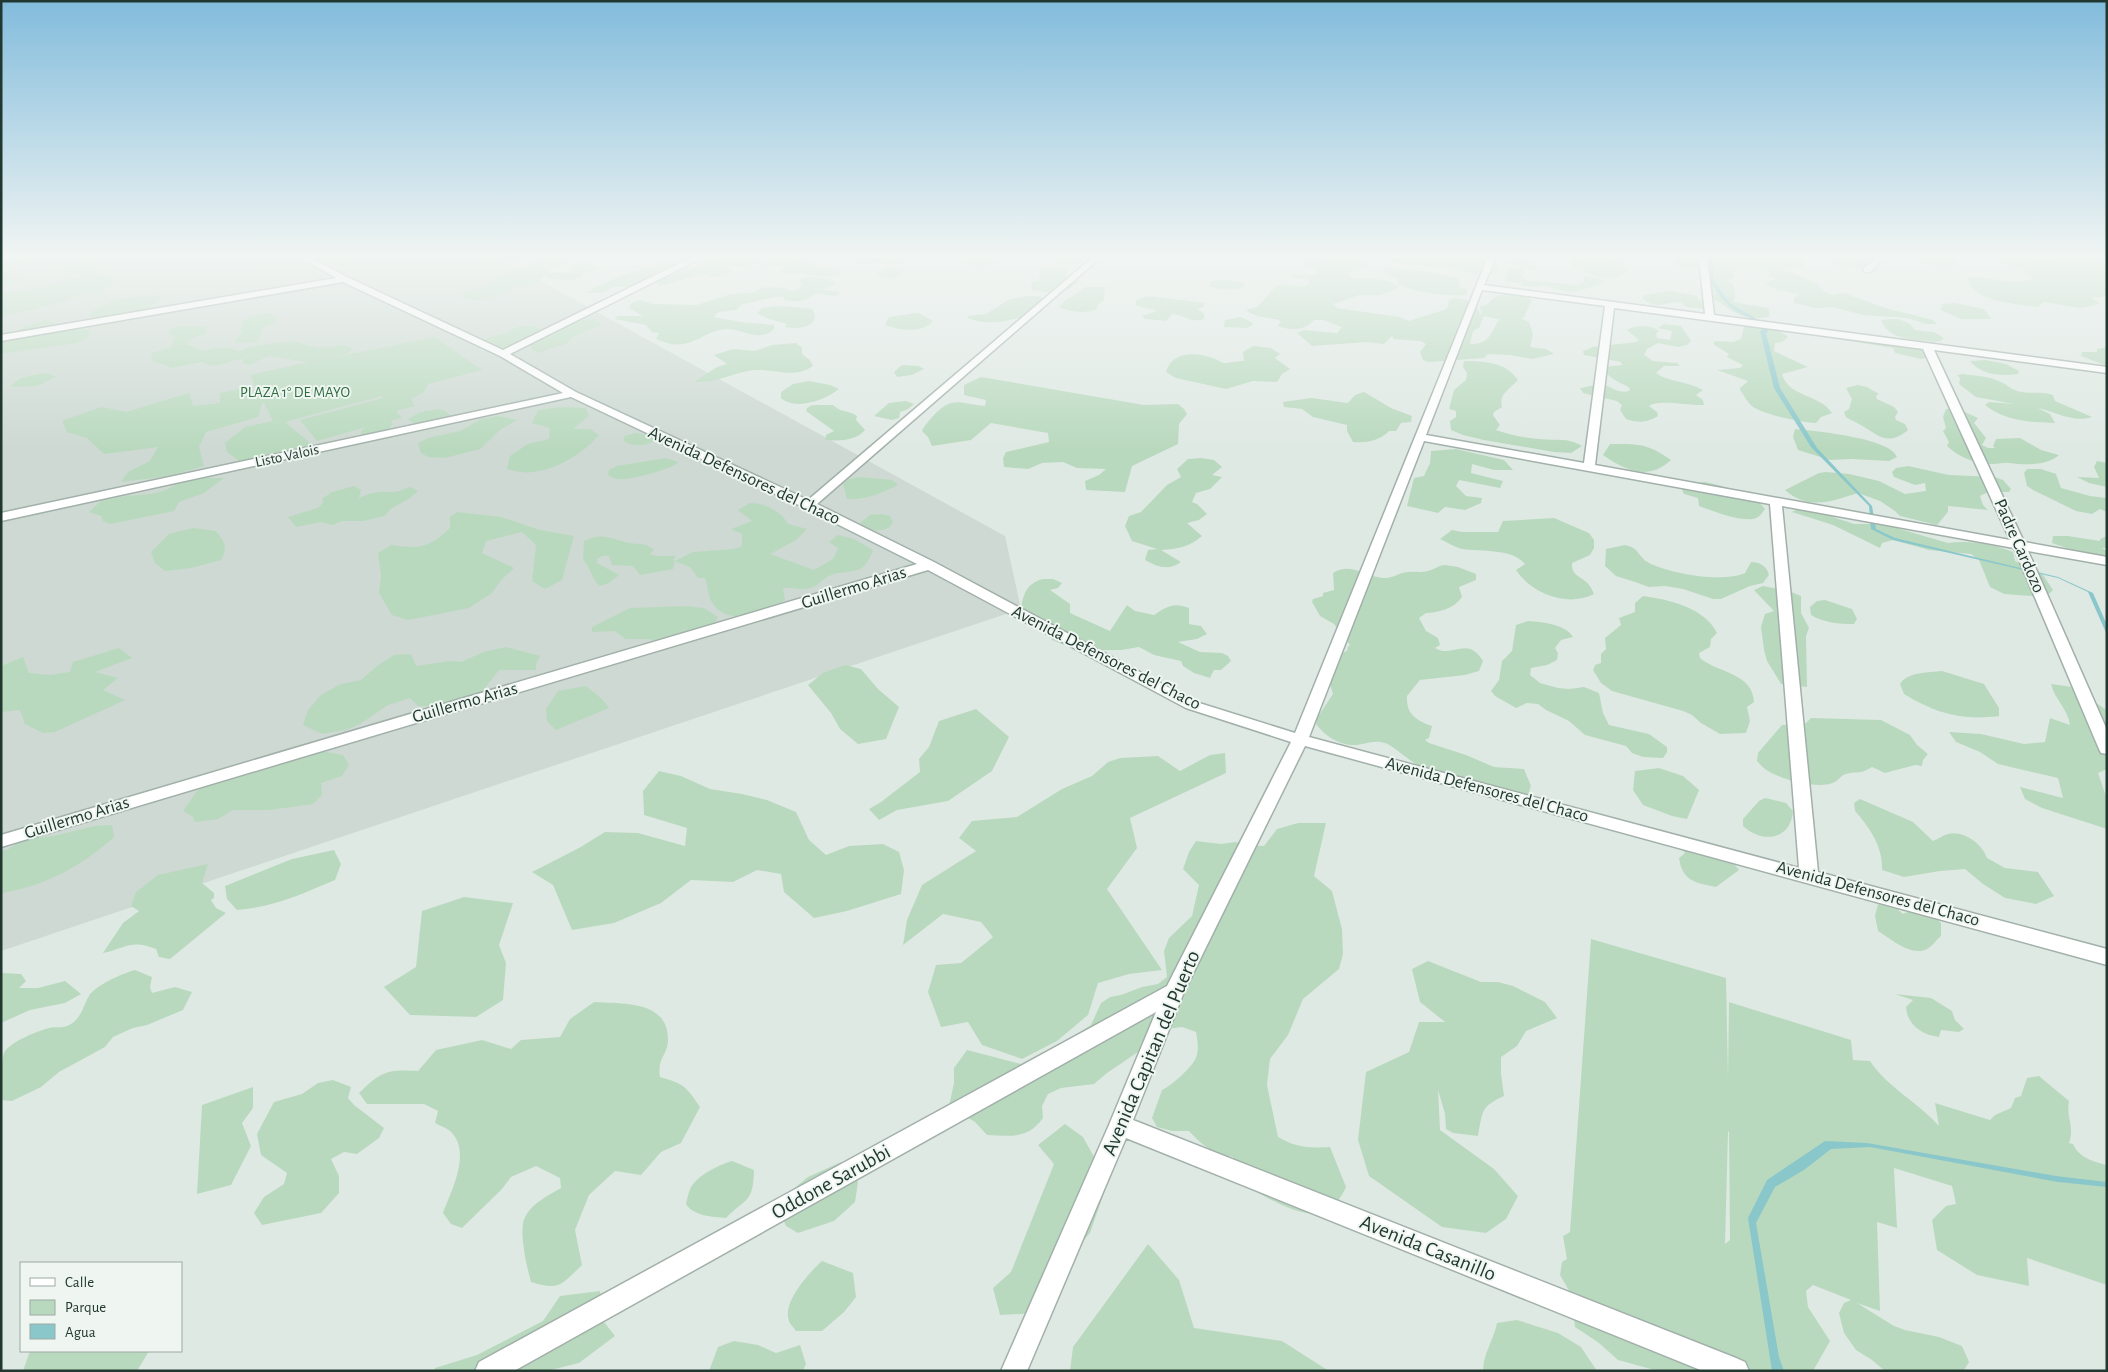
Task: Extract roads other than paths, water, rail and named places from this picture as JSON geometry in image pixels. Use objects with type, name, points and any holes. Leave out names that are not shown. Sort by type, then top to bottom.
[{"type":"street","points":[[1,338],[100,321]]},
{"type":"street","name":"Avenida Defensores del Chaco","points":[[433,321],[503,354],[572,394],[809,505],[929,565],[1191,705],[1300,740],[2107,957]]},
{"type":"street","points":[[503,354],[569,321]]},
{"type":"street","points":[[809,505],[1023,321]]},
{"type":"street","name":"Avenida Capitan del Puerto","points":[[1014,1371],[1120,1125],[1174,992],[1300,740],[1466,321]]},
{"type":"street","points":[[1590,467],[1608,321]]},
{"type":"street","points":[[1733,321],[2107,370]]},
{"type":"street","name":"Padre Cardozo","points":[[1927,346],[2019,545],[2107,749]]},
{"type":"street","name":"Listo Valois","points":[[1,517],[572,394]]},
{"type":"street","points":[[1420,437],[2107,561]]},
{"type":"street","points":[[1776,501],[1809,876]]},
{"type":"street","name":"Guillermo Arias","points":[[1,841],[929,565]]},
{"type":"street","name":"Oddone Sarubbi","points":[[488,1371],[1174,992]]},
{"type":"street","name":"Avenida Casanillo","points":[[1120,1125],[1736,1371]]},
{"type":"water","points":[[1755,321],[1763,323],[1768,331],[1766,333],[1780,388],[1817,448],[1872,506],[1876,529],[1895,538],[2058,577],[2093,593],[2107,625],[2107,635],[2088,592],[2058,578],[1893,540],[1871,529],[1869,506],[1811,447],[1774,388],[1760,331],[1763,329]]},
{"type":"water","points":[[1825,1141],[1867,1143],[2056,1176],[2107,1182],[2107,1187],[2058,1182],[1870,1147],[1831,1149],[1804,1170],[1775,1187],[1756,1223],[1779,1357],[1784,1371],[1772,1371],[1748,1218],[1767,1180]]},
{"type":"park label","name":"PLAZA 1° DE MAYO","points":[[295,392]]}]
